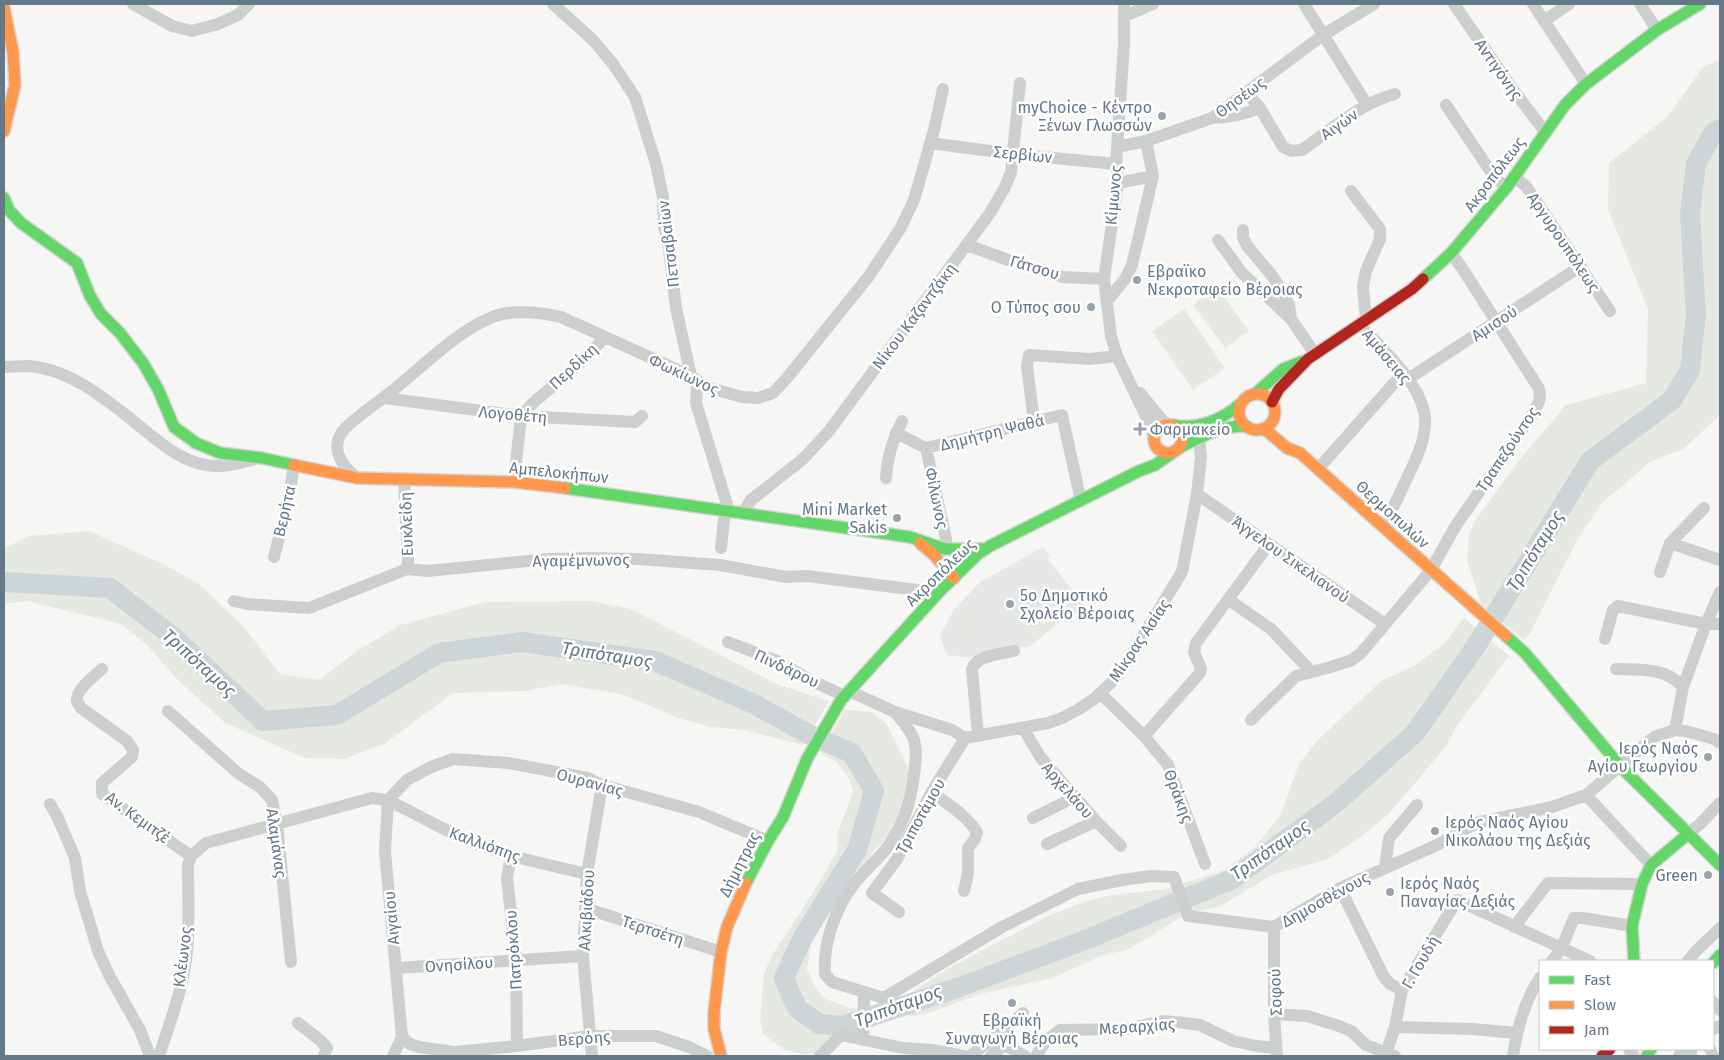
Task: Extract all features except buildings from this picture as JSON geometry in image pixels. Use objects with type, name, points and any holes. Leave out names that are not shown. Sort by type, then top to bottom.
[{"type":"street","points":[[133,4],[172,26],[192,31],[218,24],[238,15],[249,4]]},
{"type":"street","name":"Πετσαβαίων","points":[[553,4],[593,40],[613,64],[635,97],[656,164],[663,196],[664,227],[668,241],[676,308],[691,376],[696,387],[696,403],[727,511]]},
{"type":"street","points":[[1124,10],[1153,4]]},
{"type":"street","name":"Θησέως","points":[[1117,147],[1146,141],[1212,118],[1323,35],[1374,4]]},
{"type":"street","name":"Αντιγόνης","points":[[1454,4],[1514,91],[1546,133]]},
{"type":"street","points":[[1533,4],[1586,84]]},
{"type":"street","points":[[1544,21],[1570,4]]},
{"type":"street","points":[[1640,4],[1657,30]]},
{"type":"street","name":"Ακροπόλεως","points":[[1272,402],[1279,389],[1311,357],[1412,289],[1451,253],[1511,182],[1565,105],[1586,84],[1657,30],[1700,4]]},
{"type":"street","points":[[1307,5],[1323,35],[1367,105]]},
{"type":"street","points":[[4,131],[15,85],[13,52],[5,8]]},
{"type":"street","name":"Κίμωνος","points":[[1124,10],[1124,44],[1116,164],[1118,183],[1104,279],[1110,336],[1117,356],[1151,427],[1154,440]]},
{"type":"street","name":"Νίκου Καζαντζάκη","points":[[743,513],[751,500],[803,459],[819,442],[990,213],[1004,190],[1011,173],[1020,82]]},
{"type":"street","name":"Φωκίωνος","points":[[357,478],[348,471],[338,454],[342,432],[468,329],[491,317],[518,312],[541,312],[561,317],[691,376],[706,388],[742,397],[758,398],[773,393],[869,276],[890,246],[914,200],[943,89]]},
{"type":"street","points":[[1212,118],[1245,114],[1260,108],[1247,93]]},
{"type":"street","name":"Αιγών","points":[[1260,108],[1283,147],[1291,151],[1302,150],[1367,105],[1395,94]]},
{"type":"street","name":"Αργυρουπόλεως","points":[[1446,105],[1495,178],[1526,186],[1610,311]]},
{"type":"street","points":[[1107,301],[1125,279],[1132,265],[1153,176],[1146,141]]},
{"type":"street","name":"Σερβίων","points":[[930,143],[1013,154],[1116,164]]},
{"type":"street","points":[[1118,183],[1153,176]]},
{"type":"street","points":[[1351,191],[1380,229],[1380,239],[1369,264],[1363,286],[1363,322]]},
{"type":"street","name":"Αμπελοκήπων","points":[[4,198],[9,210],[21,223],[77,263],[90,296],[101,314],[143,363],[158,389],[174,427],[196,444],[220,453],[262,458],[357,478],[514,482],[912,538],[946,549],[986,549]]},
{"type":"street","points":[[1244,230],[1243,238],[1248,247],[1281,289],[1288,305],[1291,319],[1311,357]]},
{"type":"street","points":[[1218,240],[1242,273],[1291,319]]},
{"type":"street","name":"Γάτσου","points":[[968,244],[1008,260],[1063,276],[1104,279]]},
{"type":"street","name":"Τραπεζούντος","points":[[1432,570],[1455,527],[1532,415],[1540,396],[1538,387],[1451,253]]},
{"type":"street","name":"Αμισού","points":[[1318,469],[1405,376],[1496,322],[1580,266]]},
{"type":"street","name":"Αμάσειας","points":[[1363,322],[1405,376],[1422,404],[1425,423],[1423,439],[1418,454],[1391,513],[1382,526]]},
{"type":"street","name":"Περδίκη","points":[[521,416],[533,403],[591,353],[604,337]]},
{"type":"street","points":[[1034,422],[1027,366],[1029,355],[1090,358],[1117,356]]},
{"type":"street","name":"Ακροπόλεως","points":[[1254,394],[1260,391],[1282,368],[1311,357]]},
{"type":"street","points":[[4,367],[28,366],[69,378],[99,395],[169,451],[199,463],[226,466],[262,458]]},
{"type":"street","name":"Κίμωνος","points":[[1131,382],[1163,421],[1171,425]]},
{"type":"street","points":[[1139,471],[1149,456],[1156,430],[1164,425],[1182,428],[1201,426],[1240,404],[1246,397],[1254,394],[1265,395],[1272,402],[1279,425],[1269,425],[1256,430],[1246,426],[1240,416],[1240,404]]},
{"type":"street","name":"Λογοθέτη","points":[[384,398],[521,416],[635,422],[642,416]]},
{"type":"street","name":"Δημήτρη Ψαθά","points":[[896,433],[926,448],[1062,415],[1081,501]]},
{"type":"street","points":[[514,482],[521,416]]},
{"type":"street","points":[[886,478],[887,460],[902,421]]},
{"type":"street","points":[[1154,440],[1158,449],[1162,452],[1171,452],[1177,449],[1182,440],[1182,435],[1180,431],[1171,425]]},
{"type":"street","name":"Θερμοπυλών","points":[[1279,425],[1294,441],[1300,453]]},
{"type":"street","name":"Ακροπόλεως","points":[[845,695],[962,569],[986,549],[1139,471],[1155,465],[1177,449],[1232,428],[1246,426]]},
{"type":"street","name":"Θερμοπυλών","points":[[1261,429],[1267,431],[1287,448],[1300,453],[1525,653],[1621,767]]},
{"type":"street","name":"Μίκρας Ασίας","points":[[965,738],[1048,723],[1062,718],[1079,709],[1100,693],[1124,667],[1180,578],[1186,561],[1198,494],[1201,457],[1199,439]]},
{"type":"street","name":"Φίλωνος","points":[[926,448],[946,539],[946,549]]},
{"type":"street","name":"Βερήτα","points":[[274,557],[288,503],[294,465]]},
{"type":"street","name":"Ευκλείδη","points":[[404,480],[407,569]]},
{"type":"street","name":"Άγγελου Σικελιανού","points":[[1198,494],[1385,624]]},
{"type":"street","points":[[1660,572],[1670,543],[1704,508]]},
{"type":"street","points":[[722,548],[727,511]]},
{"type":"street","points":[[912,538],[929,550],[954,578]]},
{"type":"street","points":[[1670,543],[1720,560]]},
{"type":"street","points":[[1144,736],[1201,671],[1195,656],[1194,647],[1269,544]]},
{"type":"street","points":[[946,549],[962,569]]},
{"type":"street","name":"Αγαμέμνωνος","points":[[234,601],[248,604],[312,608],[332,598],[407,569],[428,571],[591,558],[638,559],[720,565],[783,577],[805,576],[913,590],[936,596]]},
{"type":"street","points":[[936,596],[944,577],[944,566]]},
{"type":"street","points":[[1251,720],[1296,676],[1331,667],[1357,657],[1432,570]]},
{"type":"street","points":[[1720,592],[1683,687],[1675,730],[1714,739],[1720,743]]},
{"type":"street","points":[[1229,600],[1270,629],[1307,667],[1309,673]]},
{"type":"street","points":[[1605,639],[1613,610],[1618,606],[1706,624],[1720,624]]},
{"type":"street","name":"Πινδάρου","points":[[728,642],[780,662],[810,680],[845,695]]},
{"type":"street","points":[[978,736],[973,665],[981,659],[1014,651]]},
{"type":"street","name":"Αν. Κεμιτζέ","points":[[102,669],[83,686],[77,696],[77,700],[81,708],[127,741],[133,750],[132,757],[102,783],[102,794],[191,856]]},
{"type":"street","points":[[1616,669],[1650,670],[1665,674],[1678,681],[1683,687]]},
{"type":"street","name":"Θράκης","points":[[1100,693],[1165,759],[1205,864]]},
{"type":"street","points":[[845,695],[952,730],[965,738]]},
{"type":"street","name":"Δήμητρας","points":[[721,1056],[714,1030],[714,1012],[721,952],[727,926],[743,888],[768,840],[784,817],[808,759],[845,695]]},
{"type":"street","name":"Αλαμάνας","points":[[168,711],[239,774],[260,787],[272,800],[277,824],[291,962]]},
{"type":"street","name":"Τριποτάμου","points":[[895,712],[911,733],[916,749],[912,792],[903,820],[889,846],[851,888],[842,903],[832,926],[825,958],[825,974],[829,980],[884,998],[1002,927],[1078,889],[1151,876],[1174,876],[1188,916],[1274,927]]},
{"type":"street","name":"Αρχελάου","points":[[1023,728],[1041,758],[1074,797],[1121,846]]},
{"type":"street","name":"Δημοσθένους","points":[[1274,927],[1340,888],[1435,846],[1479,822],[1552,807],[1586,795],[1654,737],[1675,730]]},
{"type":"street","name":"Τριποτάμου","points":[[899,912],[872,892],[896,859],[931,793],[965,738]]},
{"type":"street","name":"Ουρανίας","points":[[388,800],[407,780],[431,767],[453,759],[474,760],[517,765],[588,778],[602,785],[700,812],[768,840]]},
{"type":"street","points":[[1621,767],[1720,865]]},
{"type":"street","name":"Αλκιβιάδου","points":[[592,1056],[583,956],[587,874],[602,785]]},
{"type":"street","points":[[931,793],[953,807],[977,832],[976,839],[968,848],[968,873],[964,891]]},
{"type":"street","points":[[1586,795],[1651,865]]},
{"type":"street","points":[[1033,818],[1074,797]]},
{"type":"street","points":[[191,856],[206,843],[372,798],[388,800]]},
{"type":"street","name":"Καλλιόπης","points":[[388,800],[460,836],[511,856],[587,874]]},
{"type":"street","name":"Αιγαίου","points":[[388,800],[385,851],[402,1037]]},
{"type":"street","points":[[1634,960],[1632,926],[1642,884],[1651,865],[1701,823],[1720,803]]},
{"type":"street","points":[[50,804],[58,818],[74,858],[80,891],[98,951],[109,975],[140,1030],[150,1056]]},
{"type":"street","points":[[1385,868],[1389,838],[1417,804]]},
{"type":"street","points":[[1047,844],[1096,821]]},
{"type":"street","name":"Κλέωνος","points":[[159,1056],[182,981],[187,940],[188,866],[191,856]]},
{"type":"street","name":"Πατρόκλου","points":[[511,856],[507,878],[516,960],[516,1046]]},
{"type":"street","points":[[1588,960],[1514,927],[1548,883],[1642,884]]},
{"type":"street","points":[[1340,888],[1384,977],[1390,984],[1402,990]]},
{"type":"street","name":"Γ. Γουδή","points":[[1389,1055],[1402,990],[1457,900],[1514,927]]},
{"type":"street","name":"Τερτσέτη","points":[[585,908],[721,952]]},
{"type":"street","points":[[1553,960],[1561,949],[1574,918],[1632,926]]},
{"type":"street","name":"Σοφού","points":[[1274,927],[1276,1052]]},
{"type":"street","points":[[1692,956],[1719,932]]},
{"type":"street","name":"Ονησίλου","points":[[396,968],[583,956]]},
{"type":"street","points":[[1513,1056],[1517,1033],[1530,992],[1539,979]]},
{"type":"street","points":[[863,1040],[864,992]]},
{"type":"street","points":[[970,1056],[1002,1032],[1023,1013]]},
{"type":"street","points":[[1274,1014],[1307,1016],[1351,1031],[1366,1045],[1389,1055]]},
{"type":"street","name":"Μεραρχίας","points":[[1036,1056],[1045,1042],[1060,1030],[1126,1029],[1163,1021],[1200,1024],[1233,1041],[1276,1052]]},
{"type":"street","points":[[298,1023],[327,1048],[324,1056]]},
{"type":"street","points":[[1395,1027],[1493,1030],[1517,1033]]},
{"type":"street","points":[[820,1056],[841,1035],[903,1048],[932,1050],[964,1056]]},
{"type":"street","name":"Βερόης","points":[[402,1037],[410,1044],[420,1047],[454,1052],[590,1036],[656,1036],[689,1052],[707,1056]]},
{"type":"street","points":[[393,1056],[402,1037]]},
{"type":"street","points":[[991,1056],[1004,1045],[1025,1056]]},
{"type":"shaded area","points":[[1720,60],[1720,415],[1683,449],[1650,462],[1602,503],[1576,542],[1530,633],[1524,640],[1481,604],[1467,560],[1469,535],[1475,521],[1520,459],[1566,405],[1646,383],[1648,309],[1608,209],[1609,163],[1667,117],[1704,66]]},
{"type":"shaded area","points":[[1217,287],[1249,331],[1225,348],[1193,305]]},
{"type":"shaded area","points":[[1184,309],[1225,368],[1193,390],[1152,331]]},
{"type":"shaded area","points":[[89,531],[161,563],[198,583],[244,627],[280,674],[319,680],[354,653],[400,625],[486,602],[591,601],[631,609],[779,685],[829,701],[803,745],[744,730],[711,727],[678,718],[621,694],[561,684],[526,691],[453,693],[384,744],[344,759],[305,758],[225,723],[178,680],[146,644],[121,624],[27,601],[4,604],[4,548],[30,536]]},
{"type":"shaded area","points":[[1043,547],[1050,557],[1048,559],[1084,605],[1065,623],[1062,620],[1029,647],[1009,648],[970,658],[947,655],[940,636],[953,611],[980,582]]},
{"type":"shaded area","points":[[1044,607],[1057,621],[1029,646],[1016,632]]},
{"type":"shaded area","points":[[970,609],[989,623],[968,649],[950,635]]},
{"type":"shaded area","points":[[1464,618],[1509,656],[1456,727],[1447,745],[1389,814],[1362,836],[1328,859],[1272,875],[1219,907],[1196,911],[1183,916],[1129,949],[1101,956],[1053,978],[980,994],[929,1013],[915,1016],[899,1015],[865,1026],[865,1010],[888,1003],[912,992],[947,969],[1050,915],[1083,902],[1112,895],[1166,889],[1224,870],[1254,848],[1280,816],[1299,764],[1316,742],[1381,681],[1414,666],[1446,642]]},
{"type":"shaded area","points":[[845,709],[871,712],[886,723],[909,770],[908,792],[899,824],[873,852],[857,877],[844,889],[834,903],[811,945],[807,970],[815,986],[825,999],[851,1008],[862,1009],[862,1028],[841,1035],[821,1053],[802,1054],[784,1050],[763,1034],[760,1019],[764,974],[771,957],[837,852],[838,832],[853,791],[850,780],[837,762],[821,754]]},
{"type":"waterway","name":"Τριπόταμος","points":[[4,582],[110,588],[177,640],[263,721],[337,715],[439,653],[522,642],[655,661],[754,704],[808,734],[852,753],[874,791],[857,850],[803,937],[784,978],[798,1009],[819,1024],[842,1026],[954,989],[1085,940],[1233,879],[1336,803],[1415,733],[1476,646],[1590,461],[1672,400],[1690,370],[1696,314],[1690,215],[1696,164],[1713,133],[1720,129]]},
{"type":"traffic: fast","points":[[1423,279],[1451,253],[1507,187],[1565,105],[1586,84],[1657,30],[1700,4]]},
{"type":"traffic: fast","points":[[4,198],[9,210],[21,223],[77,263],[90,296],[101,314],[120,333],[143,363],[158,389],[174,427],[196,443],[220,453],[262,458],[294,465]]},
{"type":"traffic: fast","points":[[1255,394],[1283,369],[1303,361]]},
{"type":"traffic: fast","points":[[1173,425],[1200,425],[1225,415],[1240,404]]},
{"type":"traffic: fast","points":[[1179,448],[1203,436],[1229,427],[1246,426]]},
{"type":"traffic: fast","points":[[746,883],[783,817],[807,759],[841,700],[940,591],[978,554],[990,546],[1139,471],[1155,465],[1175,451]]},
{"type":"traffic: fast","points":[[565,488],[910,537],[945,549],[986,549]]},
{"type":"traffic: fast","points":[[1506,636],[1525,653],[1621,767],[1720,865]]},
{"type":"traffic: fast","points":[[1634,960],[1632,926],[1642,884],[1651,865],[1688,834]]},
{"type":"traffic: fast","points":[[1714,962],[1720,955]]},
{"type":"traffic: fast","points":[[1647,1056],[1650,1050]]},
{"type":"traffic: slow","points":[[4,8],[13,52],[15,85],[4,131]]},
{"type":"traffic: slow","points":[[1257,394],[1264,395],[1270,399],[1274,405],[1275,412],[1274,419],[1270,425],[1264,429],[1257,430],[1250,429],[1244,425],[1240,419],[1239,412],[1240,405],[1244,399],[1250,395],[1257,394]]},
{"type":"traffic: slow","points":[[1168,425],[1178,429],[1182,439],[1178,449],[1168,453],[1158,449],[1154,439],[1158,429],[1168,425]]},
{"type":"traffic: slow","points":[[1261,429],[1267,431],[1287,448],[1300,453],[1506,636]]},
{"type":"traffic: slow","points":[[294,465],[357,478],[514,482],[565,488]]},
{"type":"traffic: slow","points":[[920,543],[934,555],[954,578]]},
{"type":"traffic: slow","points":[[721,1056],[714,1029],[714,1012],[721,952],[727,927],[746,883]]},
{"type":"traffic: jam","points":[[1272,402],[1279,389],[1308,359],[1412,289],[1423,279]]},
{"type":"traffic: jam","points":[[1602,1056],[1609,1050]]},
{"type":"place","name":"myChoice - Κέντρο Ξένων Γλωσσών","points":[[1162,116]]},
{"type":"place","name":"Εβραϊκο Νεκροταφείο Βέροιας","points":[[1137,280]]},
{"type":"place","name":"Ο Τύπος σου","points":[[1091,307]]},
{"type":"place","name":"Φαρμακείο","points":[[1140,429]]},
{"type":"place","name":"Mini Market Sakis","points":[[897,518]]},
{"type":"place","name":"5ο Δημοτικό Σχολείο Βέροιας","points":[[1010,604]]},
{"type":"place","name":"Ιερός Ναός Αγίου Γεωργίου","points":[[1708,757]]},
{"type":"place","name":"Ιερός Ναός Αγίου Νικολάου της Δεξιάς","points":[[1435,831]]},
{"type":"place","name":"Green","points":[[1708,875]]},
{"type":"place","name":"Ιερός Ναός Παναγίας Δεξιάς","points":[[1390,892]]},
{"type":"place","name":"Εβραϊκή Συναγωγή Βέροιας","points":[[1012,1003]]}]
